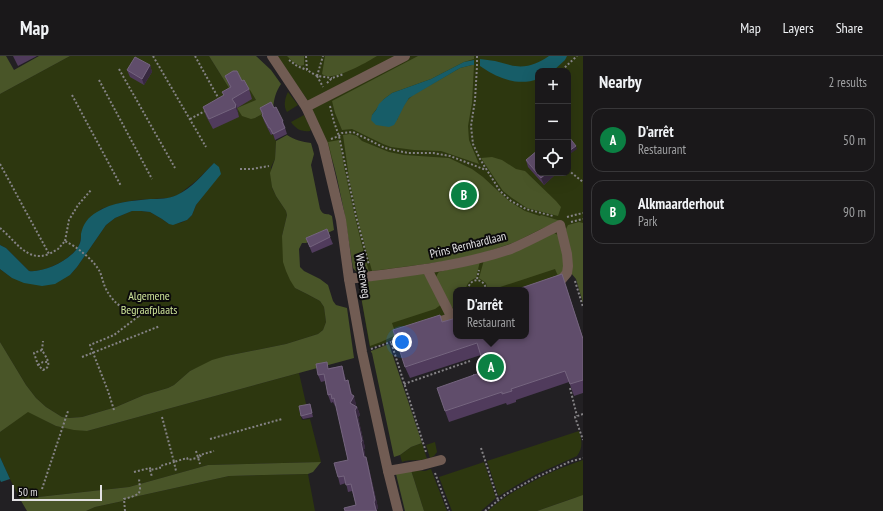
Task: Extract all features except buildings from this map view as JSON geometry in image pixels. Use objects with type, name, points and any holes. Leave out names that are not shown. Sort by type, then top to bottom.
[{"type":"street","name":"Westerweg","points":[[272,56],[306,107],[323,144],[341,220],[349,279],[362,352],[398,511]]},
{"type":"street","points":[[306,107],[405,56]]},
{"type":"street","name":"Prins Bernhardlaan","points":[[349,279],[427,269],[483,257],[512,248],[560,225],[567,254],[567,273]]},
{"type":"street","name":"Prins Bernhardlaan","points":[[427,269],[453,315]]},
{"type":"street","points":[[529,291],[562,279],[567,273]]},
{"type":"street","name":"Prins Bernhardlaan","points":[[422,328],[453,317]]},
{"type":"street","points":[[388,470],[422,465],[436,461]]},
{"type":"path","points":[[153,56],[206,147]]},
{"type":"path","points":[[196,56],[221,103]]},
{"type":"path","points":[[306,56],[307,70]]},
{"type":"path","points":[[317,76],[323,56]]},
{"type":"path","points":[[564,68],[577,56]]},
{"type":"path","points":[[477,57],[475,100],[471,126],[473,144],[480,159],[500,191],[511,201],[526,209],[554,216]]},
{"type":"path","points":[[288,59],[297,66],[317,76],[332,78]]},
{"type":"path","points":[[119,69],[175,168]]},
{"type":"path","points":[[99,80],[152,179]]},
{"type":"path","points":[[72,96],[121,186]]},
{"type":"path","points":[[327,97],[339,136],[356,216],[372,276]]},
{"type":"path","points":[[190,119],[208,109]]},
{"type":"path","points":[[339,136],[342,133],[353,132],[385,148],[408,153],[433,153],[450,156],[487,171]]},
{"type":"path","points":[[0,164],[49,254]]},
{"type":"path","points":[[240,169],[252,169],[269,166]]},
{"type":"path","points":[[571,172],[583,182]]},
{"type":"path","points":[[0,228],[31,256],[43,257],[58,249],[65,241],[69,220],[91,190]]},
{"type":"path","points":[[561,218],[583,213]]},
{"type":"path","points":[[65,241],[91,260],[100,271],[106,288],[115,303],[120,307],[140,316]]},
{"type":"path","points":[[567,273],[573,278],[583,307]]},
{"type":"path","points":[[469,287],[474,280],[480,280],[486,287]]},
{"type":"path","points":[[114,410],[90,345],[114,335],[148,309]]},
{"type":"path","points":[[82,357],[160,326]]},
{"type":"path","points":[[362,352],[391,342],[397,339],[400,335]]},
{"type":"path","points":[[42,350],[34,353],[38,365],[40,368],[45,370],[48,366],[48,362],[42,350],[43,341]]},
{"type":"path","points":[[391,342],[426,450],[436,461],[449,511]]},
{"type":"path","points":[[404,384],[470,361]]},
{"type":"path","points":[[38,365],[43,362],[48,362]]},
{"type":"path","points":[[420,378],[421,383]]},
{"type":"path","points":[[570,388],[578,416]]},
{"type":"path","points":[[42,489],[68,411]]},
{"type":"path","points":[[583,414],[575,417],[583,440]]},
{"type":"path","points":[[162,417],[176,471]]},
{"type":"path","points":[[210,439],[282,419]]},
{"type":"path","points":[[481,448],[498,500]]},
{"type":"path","points":[[196,451],[200,464]]},
{"type":"path","points":[[134,472],[150,468],[150,470],[160,468],[160,466],[187,458],[188,460],[201,457],[200,455],[214,451]]},
{"type":"path","points":[[485,511],[506,494],[535,478],[569,462],[583,458]]},
{"type":"path","points":[[150,470],[152,477]]},
{"type":"path","points":[[125,511],[124,499],[137,495],[140,491],[138,481],[140,478]]},
{"type":"green space","points":[[0,56],[6,56],[14,70],[39,56],[70,56],[0,94]]},
{"type":"green space","name":"Algemene Begraafplaats","points":[[70,56],[209,56],[234,96],[250,89],[256,100],[255,118],[263,113],[276,141],[275,159],[271,167],[272,187],[287,215],[282,236],[295,288],[320,301],[324,307],[326,322],[323,330],[318,334],[286,344],[226,356],[190,371],[174,385],[168,388],[144,395],[116,407],[82,417],[62,417],[46,407],[36,398],[26,385],[0,342],[0,269],[12,278],[70,275],[106,225],[115,218],[132,211],[141,211],[150,212],[169,224],[180,223],[187,220],[192,215],[196,205],[203,196],[214,163],[196,181],[178,195],[169,198],[136,200],[101,209],[81,237],[75,251],[69,257],[53,266],[36,271],[29,271],[6,248],[0,245],[0,94]]},
{"type":"green space","points":[[209,56],[256,56],[271,70],[281,84],[274,101],[273,108],[255,118],[251,119],[242,116],[237,108],[256,100],[250,90],[234,96]]},
{"type":"green space","points":[[277,56],[583,56],[583,277],[581,271],[529,289],[529,287],[453,287],[453,316],[370,348],[359,285],[366,265],[354,216],[310,104]]},
{"type":"green space","points":[[287,56],[304,56],[304,65],[300,66]]},
{"type":"green space","points":[[325,56],[377,56],[350,71],[333,76],[327,76],[322,74]]},
{"type":"green space","points":[[418,56],[474,56],[474,59],[464,62],[431,79],[392,93],[384,99],[372,115],[397,120],[405,103],[410,97],[460,68],[474,65],[472,103],[468,126],[469,140],[479,164],[441,151],[391,147],[352,129],[342,130],[332,101]]},
{"type":"green space","points":[[288,92],[298,105],[287,112],[285,102]]},
{"type":"green space","points":[[304,115],[311,129],[310,131],[299,130],[291,122]]},
{"type":"green space","points":[[350,134],[357,136],[362,141],[389,152],[404,155],[449,158],[472,169],[509,201],[525,211],[561,221],[515,242],[483,253],[455,260],[372,271],[359,224],[349,178],[343,135]]},
{"type":"green space","points":[[287,135],[311,143],[314,154],[311,165],[320,209],[324,214],[332,216],[334,230],[306,243],[302,243],[299,249],[300,267],[304,271],[328,285],[333,301],[336,305],[347,308],[354,358],[87,431],[56,426],[28,412],[0,432],[0,342],[26,385],[36,398],[46,407],[62,417],[69,418],[82,417],[116,407],[144,395],[168,388],[174,385],[190,371],[212,360],[286,344],[318,334],[323,330],[326,322],[324,307],[320,301],[295,288],[283,262],[282,236],[287,215],[272,187],[270,173],[275,159],[276,141]]},
{"type":"green space","points":[[339,140],[352,206],[369,272],[358,272],[353,268],[344,211],[328,142]]},
{"type":"green space","points":[[492,157],[502,160],[516,169],[525,171],[561,207],[558,216],[527,208],[503,191],[481,158]]},
{"type":"green space","points":[[579,222],[583,223],[583,303],[576,279],[571,273],[566,229],[568,225]]},
{"type":"green space","points":[[554,233],[558,235],[565,262],[563,271],[558,276],[555,269],[500,287],[487,287],[486,283],[479,278],[484,260]]},
{"type":"green space","points":[[480,261],[476,278],[469,282],[467,287],[453,287],[453,308],[450,306],[436,277],[439,272]]},
{"type":"green space","points":[[422,273],[442,304],[435,309],[392,323],[396,335],[370,346],[359,285],[378,279]]},
{"type":"green space","points":[[389,344],[422,443],[411,447],[400,455],[394,457],[371,352]]},
{"type":"green space","points":[[299,373],[307,408],[299,410],[302,420],[310,419],[321,462],[208,465],[129,487],[20,499],[0,457],[0,432],[28,411],[56,426],[87,431]]},
{"type":"green space","points":[[579,431],[581,444],[577,456],[537,474],[499,496],[498,495],[487,461]]},
{"type":"green space","points":[[435,442],[437,452],[430,458],[426,445]]},
{"type":"green space","points":[[422,443],[427,459],[402,462],[400,455],[411,447]]},
{"type":"green space","points":[[583,460],[583,511],[577,497],[537,511],[488,511],[511,493],[554,471]]},
{"type":"green space","points":[[321,462],[313,472],[308,474],[229,476],[125,499],[123,501],[95,507],[86,511],[27,511],[20,499],[129,487],[208,465]]},
{"type":"green space","points":[[484,462],[496,498],[481,511],[452,511],[439,477]]},
{"type":"green space","points":[[431,469],[447,511],[424,511],[411,470],[425,471]]},
{"type":"green space","points":[[411,470],[424,511],[405,511],[396,474]]},
{"type":"green space","points":[[308,474],[315,511],[86,511],[95,507],[123,501],[125,499],[229,476]]},
{"type":"green space","points":[[583,495],[583,511],[537,511]]},
{"type":"water","points":[[549,56],[567,56],[556,68],[535,68],[535,80],[524,82],[502,78],[480,66],[480,59],[515,66],[526,66]]},
{"type":"water","points":[[474,60],[474,65],[460,68],[409,98],[394,125],[389,127],[376,125],[371,120],[372,115],[379,104],[392,93],[431,79],[464,62]]},
{"type":"water","points":[[214,163],[219,167],[221,174],[196,205],[192,215],[187,220],[173,225],[150,212],[141,211],[132,211],[115,218],[106,225],[70,275],[55,284],[42,286],[24,283],[12,278],[0,269],[0,245],[6,248],[29,271],[43,270],[51,267],[66,259],[77,249],[81,240],[83,227],[94,214],[109,206],[122,202],[174,196],[192,185]]},
{"type":"water","points":[[0,457],[10,479],[1,482],[0,480]]},
{"type":"place","name":"Alkmaarderhout","points":[[464,195]]},
{"type":"place","name":"D'arrêt","points":[[491,367]]}]
